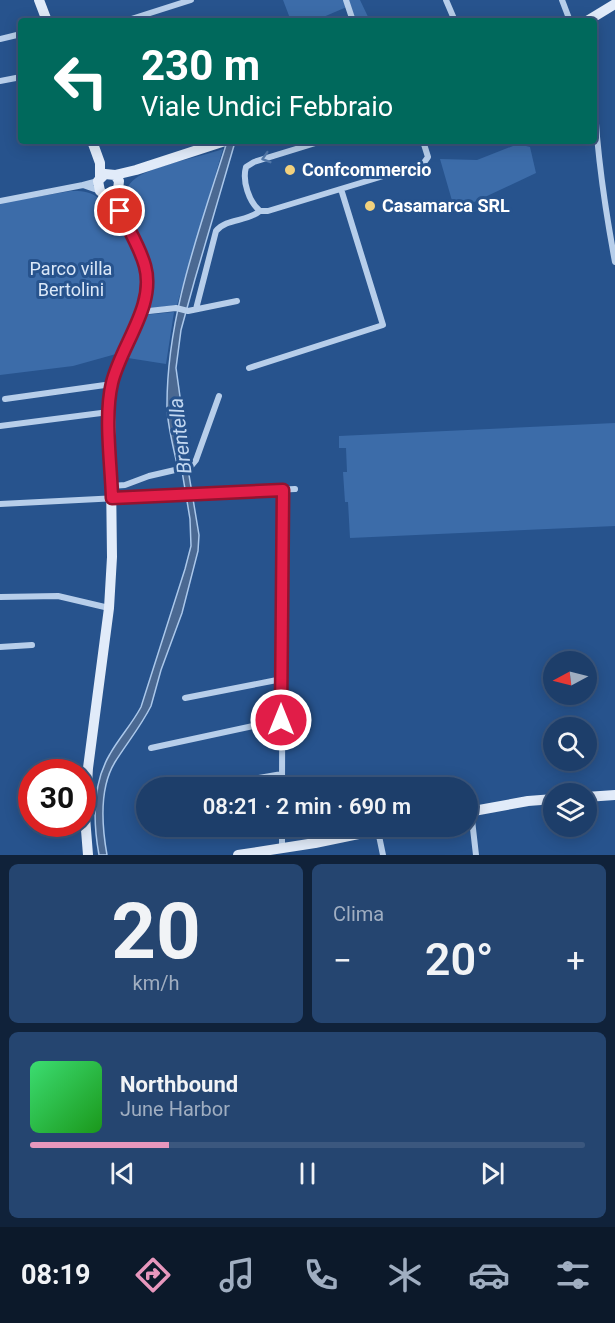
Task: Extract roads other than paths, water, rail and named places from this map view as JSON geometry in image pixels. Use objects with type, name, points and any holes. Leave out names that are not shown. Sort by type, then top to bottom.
[{"type":"street","points":[[39,0],[46,18]]},
{"type":"street","points":[[134,18],[191,0]]},
{"type":"street","points":[[346,0],[352,18]]},
{"type":"street","points":[[446,0],[454,18]]},
{"type":"street","points":[[562,0],[569,18]]},
{"type":"street","points":[[592,18],[615,4]]},
{"type":"street","points":[[0,39],[18,35]]},
{"type":"street","points":[[0,81],[18,78]]},
{"type":"street","points":[[597,137],[606,214],[615,262]]},
{"type":"street","points":[[88,854],[85,817],[88,768],[109,608],[112,498],[109,412],[112,384],[117,367],[147,294],[148,282],[145,266],[108,184],[93,144]]},
{"type":"street","points":[[0,201],[83,185],[108,184],[136,170],[216,144]]},
{"type":"street","points":[[260,211],[252,201],[244,177],[246,167],[254,162],[312,144]]},
{"type":"street","points":[[195,309],[216,231],[222,225],[251,217],[260,211],[268,211],[423,164],[428,157],[424,144]]},
{"type":"street","points":[[249,368],[383,325],[341,189]]},
{"type":"street","points":[[140,312],[176,308],[187,310],[237,301]]},
{"type":"street","points":[[5,399],[112,384]]},
{"type":"street","points":[[111,486],[125,485],[149,476],[190,467],[196,460],[219,396]]},
{"type":"street","points":[[0,426],[109,412]]},
{"type":"street","points":[[0,504],[295,489]]},
{"type":"street","points":[[265,777],[282,774],[283,490]]},
{"type":"street","points":[[2,595],[58,596],[109,608]]},
{"type":"street","points":[[0,647],[32,645]]},
{"type":"street","points":[[185,698],[282,679]]},
{"type":"street","points":[[151,748],[281,720]]},
{"type":"street","points":[[597,796],[615,795]]},
{"type":"street","points":[[478,810],[543,800]]},
{"type":"street","points":[[282,837],[282,848]]},
{"type":"street","points":[[238,855],[344,837]]},
{"type":"street","points":[[379,837],[383,855]]},
{"type":"street","points":[[473,837],[476,855]]},
{"type":"water","name":"Brentella","points":[[234,144],[181,330],[176,368],[189,461],[177,464],[167,409],[172,341],[186,275],[226,145]]},
{"type":"water","points":[[188,469],[199,535],[198,551],[182,613],[161,670],[151,706],[115,762],[106,784],[103,808],[107,855],[99,855],[96,803],[100,778],[110,754],[141,707],[191,546],[190,519],[182,471]]},
{"type":"place","name":"Confcommercio","points":[[290,170]]},
{"type":"place","name":"Casamarca SRL","points":[[370,206]]},
{"type":"park label","name":"Parco villa Bertolini","points":[[71,279]]}]
